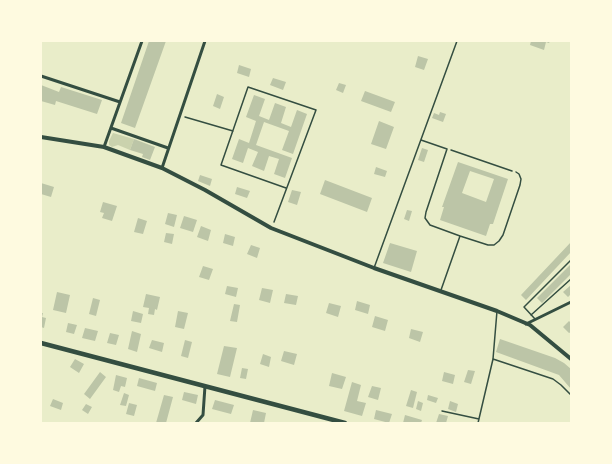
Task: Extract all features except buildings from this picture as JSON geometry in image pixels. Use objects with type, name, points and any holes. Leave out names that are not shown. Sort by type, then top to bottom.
[{"type":"main road","points":[[41,343],[345,423]]},
{"type":"street","points":[[104,147],[142,41]]},
{"type":"street","points":[[162,168],[205,41]]},
{"type":"street","points":[[41,76],[120,102]]},
{"type":"street","points":[[111,128],[168,148]]},
{"type":"street","points":[[41,137],[104,147],[162,168],[205,190],[272,228],[374,268],[497,311],[530,325],[571,359]]},
{"type":"street","points":[[526,324],[571,302]]},
{"type":"street","points":[[196,423],[203,415],[205,385]]},
{"type":"lane","points":[[374,268],[457,41]]},
{"type":"lane","points":[[421,140],[447,149],[425,218],[430,225],[460,236],[488,245],[499,241],[503,235],[520,185],[521,179],[519,174],[516,172]]},
{"type":"lane","points":[[441,292],[460,236]]},
{"type":"lane","points":[[535,319],[524,307],[571,260]]},
{"type":"lane","points":[[531,315],[571,279]]},
{"type":"lane","points":[[478,423],[494,359],[497,311]]},
{"type":"lane","points":[[494,359],[554,379],[571,395]]},
{"type":"lane","points":[[442,411],[479,419]]},
{"type":"path","points":[[272,228],[316,110],[248,87],[221,165],[286,188]]},
{"type":"path","points":[[180,115],[233,131]]},
{"type":"path","points":[[447,149],[516,172]]},
{"type":"green space","points":[[113,133],[134,139],[130,150],[118,145],[112,147],[109,145],[109,141]]}]
